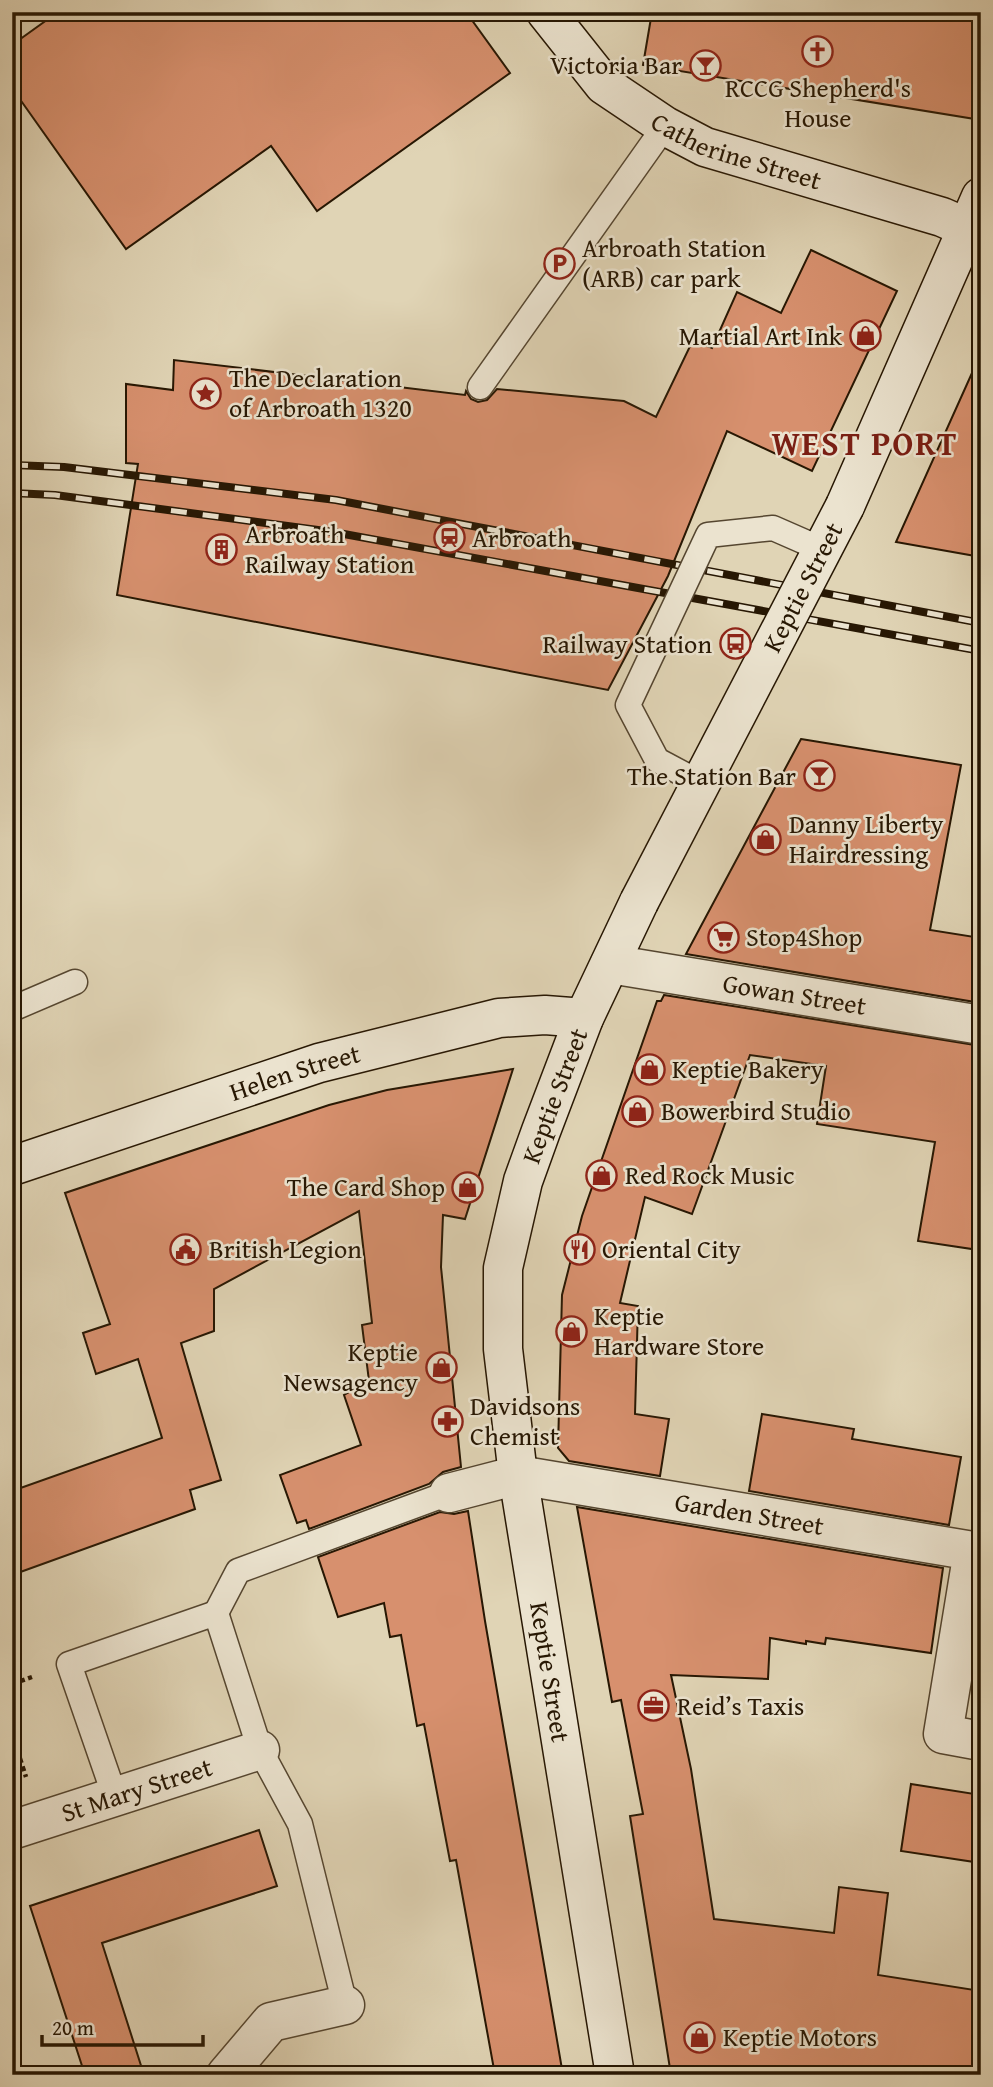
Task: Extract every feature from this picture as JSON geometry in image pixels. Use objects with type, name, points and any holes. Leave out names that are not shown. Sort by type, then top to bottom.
[{"type":"street","name":"Catherine Street","points":[[546,12],[604,85],[665,126],[705,147],[942,217],[974,212]]},
{"type":"street","name":"Keptie Street","points":[[615,2075],[518,1475],[503,1349],[503,1268],[523,1181],[584,1018],[639,902],[845,506],[974,212]]},
{"type":"street","name":"Gowan Street","points":[[610,964],[981,1024]]},
{"type":"street","name":"Helen Street","points":[[12,1166],[332,1060],[499,1018],[545,1015],[584,1018]]},
{"type":"street","points":[[449,1493],[518,1475]]},
{"type":"street","name":"Garden Street","points":[[518,1475],[977,1551]]},
{"type":"street","points":[[977,1551],[943,1734],[981,1741]]},
{"type":"street","name":"St Mary Street","points":[[12,1830],[260,1750]]},
{"type":"street","points":[[226,2075],[271,2022],[345,2004]]},
{"type":"lane","points":[[480,387],[665,126]]},
{"type":"lane","points":[[702,784],[657,760],[628,705],[708,536],[773,528],[821,549]]},
{"type":"lane","points":[[12,1009],[75,982]]},
{"type":"lane","points":[[114,1797],[69,1664],[216,1613],[237,1571],[449,1493]]},
{"type":"lane","points":[[216,1613],[260,1750],[300,1824],[345,2004]]},
{"type":"building","points":[[58,12],[466,12],[510,73],[317,211],[271,146],[126,249],[12,88],[12,45]]},
{"type":"building","points":[[652,12],[981,12],[981,120],[643,65]]},
{"type":"building","name":"Arbroath Railway Station","points":[[811,250],[897,291],[812,471],[727,431],[668,576],[608,690],[117,595],[138,464],[126,463],[126,384],[173,390],[174,360],[465,395],[466,391],[471,399],[478,402],[487,400],[497,389],[624,401],[656,417],[693,340],[712,348],[737,292],[781,313]]},
{"type":"building","points":[[981,353],[981,557],[896,542]]},
{"type":"building","points":[[801,739],[961,765],[930,930],[981,938],[981,1003],[686,954]]},
{"type":"building","points":[[664,995],[981,1046],[981,1199],[972,1249],[918,1241],[935,1142],[817,1124],[826,1066],[750,1055],[692,1214],[645,1197],[620,1303],[638,1306],[635,1414],[669,1419],[660,1476],[569,1461],[558,1448],[562,1295],[582,1216],[657,1001],[661,1001]]},
{"type":"building","points":[[513,1069],[465,1219],[443,1215],[441,1267],[461,1467],[443,1472],[429,1484],[309,1529],[306,1520],[297,1523],[280,1475],[361,1445],[344,1395],[369,1381],[362,1325],[372,1323],[359,1211],[214,1289],[214,1331],[181,1343],[221,1480],[190,1490],[195,1509],[12,1575],[12,1491],[162,1438],[138,1359],[96,1374],[83,1333],[110,1324],[65,1193],[329,1105],[387,1090]]},
{"type":"building","points":[[762,1414],[854,1429],[852,1439],[961,1457],[949,1525],[749,1491]]},
{"type":"building","points":[[577,1507],[943,1568],[931,1653],[826,1638],[825,1644],[806,1641],[806,1644],[770,1638],[768,1679],[671,1675],[691,1769],[714,1919],[834,1933],[839,1887],[888,1893],[878,1975],[981,1991],[981,2075],[671,2075],[630,1816],[643,1814],[621,1700],[612,1702]]},
{"type":"building","points":[[468,1511],[563,2075],[495,2075],[456,1860],[450,1861],[424,1724],[417,1726],[401,1635],[390,1637],[384,1603],[338,1617],[318,1557],[440,1512],[454,1514]]},
{"type":"building","points":[[911,1784],[981,1795],[981,1863],[901,1851]]},
{"type":"building","points":[[259,1830],[277,1886],[102,1943],[144,2075],[85,2075],[30,1906]]},
{"type":"railway","points":[[12,465],[64,467],[336,500],[981,623]]},
{"type":"railway","points":[[12,493],[55,495],[333,532],[981,651]]},
{"type":"place","name":"RCCG Shepherd's House","points":[[818,52]]},
{"type":"place","name":"Victoria Bar","points":[[705,65]]},
{"type":"place","name":"Arbroath Station (ARB) car park","points":[[559,263]]},
{"type":"place","name":"Martial Art Ink","points":[[865,336]]},
{"type":"place","name":"The Declaration of Arbroath 1320","points":[[206,393]]},
{"type":"place","name":"Arbroath","points":[[449,538]]},
{"type":"place","name":"Arbroath Railway Station","points":[[222,549]]},
{"type":"place","name":"Railway Station","points":[[735,644]]},
{"type":"place","name":"The Station Bar","points":[[819,776]]},
{"type":"place","name":"Danny Liberty Hairdressing","points":[[766,839]]},
{"type":"place","name":"Stop4Shop","points":[[723,937]]},
{"type":"place","name":"Keptie Bakery","points":[[649,1069]]},
{"type":"place","name":"Bowerbird Studio","points":[[638,1111]]},
{"type":"place","name":"Red Rock Music","points":[[602,1175]]},
{"type":"place","name":"The Card Shop","points":[[468,1187]]},
{"type":"place","name":"British Legion","points":[[186,1249]]},
{"type":"place","name":"Oriental City","points":[[579,1249]]},
{"type":"place","name":"Keptie Hardware Store","points":[[571,1331]]},
{"type":"place","name":"Keptie Newsagency","points":[[441,1367]]},
{"type":"place","name":"Davidsons Chemist","points":[[447,1421]]},
{"type":"place","name":"Reid’s Taxis","points":[[654,1706]]},
{"type":"place","name":"Keptie Motors","points":[[700,2037]]},
{"type":"district","name":"WEST PORT","points":[[865,443]]}]
